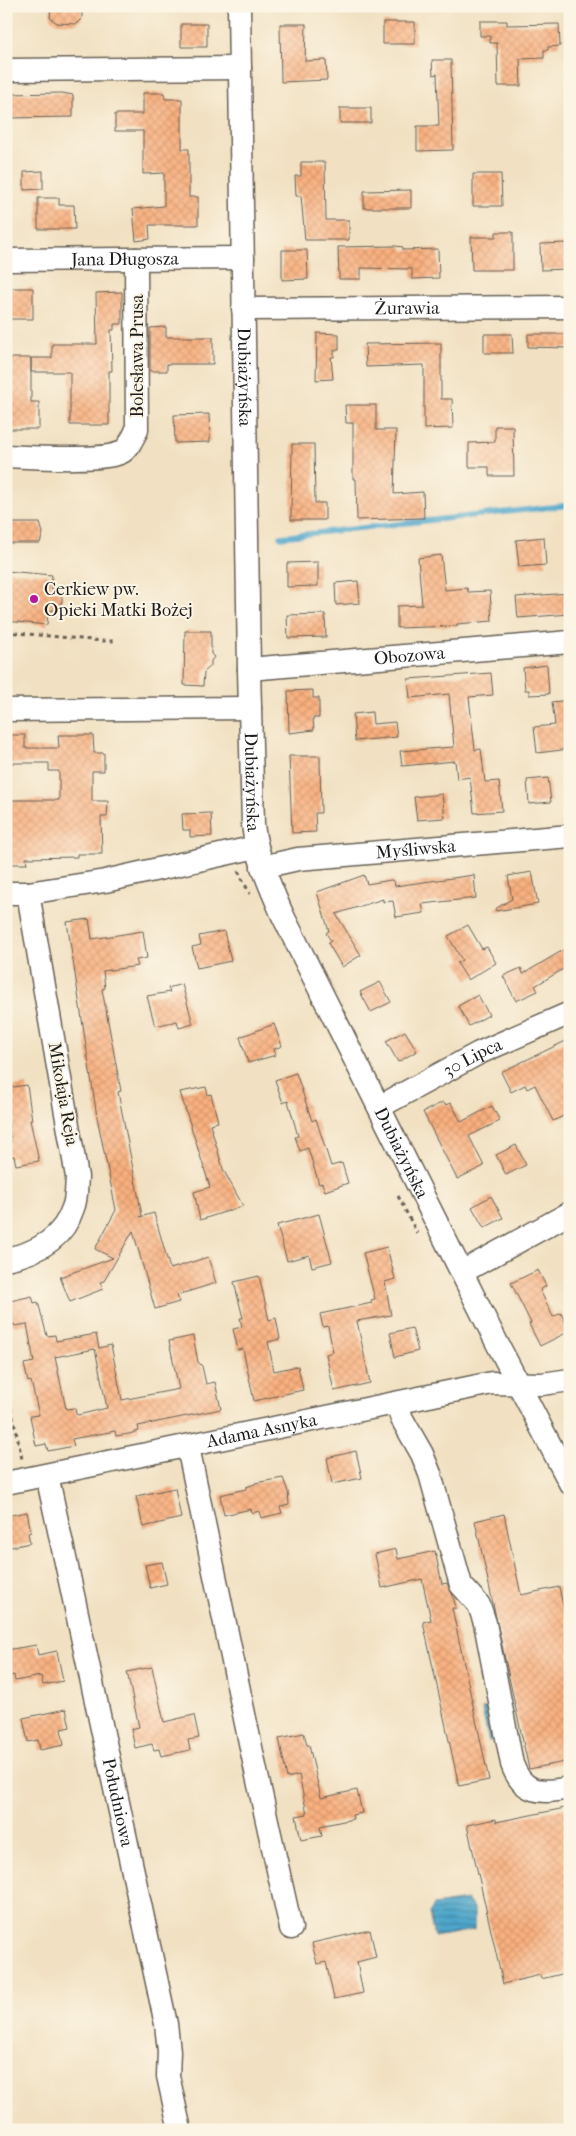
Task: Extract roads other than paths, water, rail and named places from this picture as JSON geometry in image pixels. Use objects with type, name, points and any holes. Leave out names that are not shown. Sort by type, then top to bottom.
[{"type":"street","name":"Dubiażyńska","points":[[240,6],[249,669],[253,825],[259,857],[283,916],[570,1484]]},
{"type":"street","points":[[6,70],[240,68]]},
{"type":"street","name":"Jana Długosza","points":[[6,260],[243,258]]},
{"type":"street","name":"Bolesława Prusa","points":[[6,456],[107,457],[123,452],[130,443],[137,430],[136,259]]},
{"type":"street","name":"Żurawia","points":[[243,309],[570,307]]},
{"type":"street","name":"Obozowa","points":[[249,669],[570,642]]},
{"type":"street","points":[[6,710],[250,708]]},
{"type":"street","name":"Myśliwska","points":[[259,857],[298,859],[570,836]]},
{"type":"street","name":"Mikołaja Reja","points":[[6,1259],[25,1255],[50,1243],[65,1227],[74,1206],[77,1177],[17,893],[105,882],[259,857]]},
{"type":"street","name":"30 Lipca","points":[[378,1107],[479,1053],[570,1013]]},
{"type":"street","points":[[462,1272],[570,1213]]},
{"type":"street","name":"Adama Asnyka","points":[[6,1484],[492,1383],[542,1384],[570,1380]]},
{"type":"street","points":[[396,1403],[430,1474],[461,1585],[479,1604],[485,1623],[510,1755],[516,1774],[522,1783],[531,1789],[543,1791],[570,1788]]},
{"type":"street","points":[[188,1447],[218,1584],[256,1776],[292,1928]]},
{"type":"street","name":"Południowa","points":[[47,1475],[166,2024],[169,2051],[168,2076],[180,2130]]},
{"type":"water","points":[[492,1706],[499,1739],[489,1741],[482,1709]]},
{"type":"water","points":[[467,1900],[474,1908],[474,1930],[434,1937],[429,1913],[434,1905]]},
{"type":"waterway","points":[[280,537],[570,505]]},
{"type":"place","name":"Cerkiew pw. Opieki Matki Bożej","points":[[34,599]]}]
